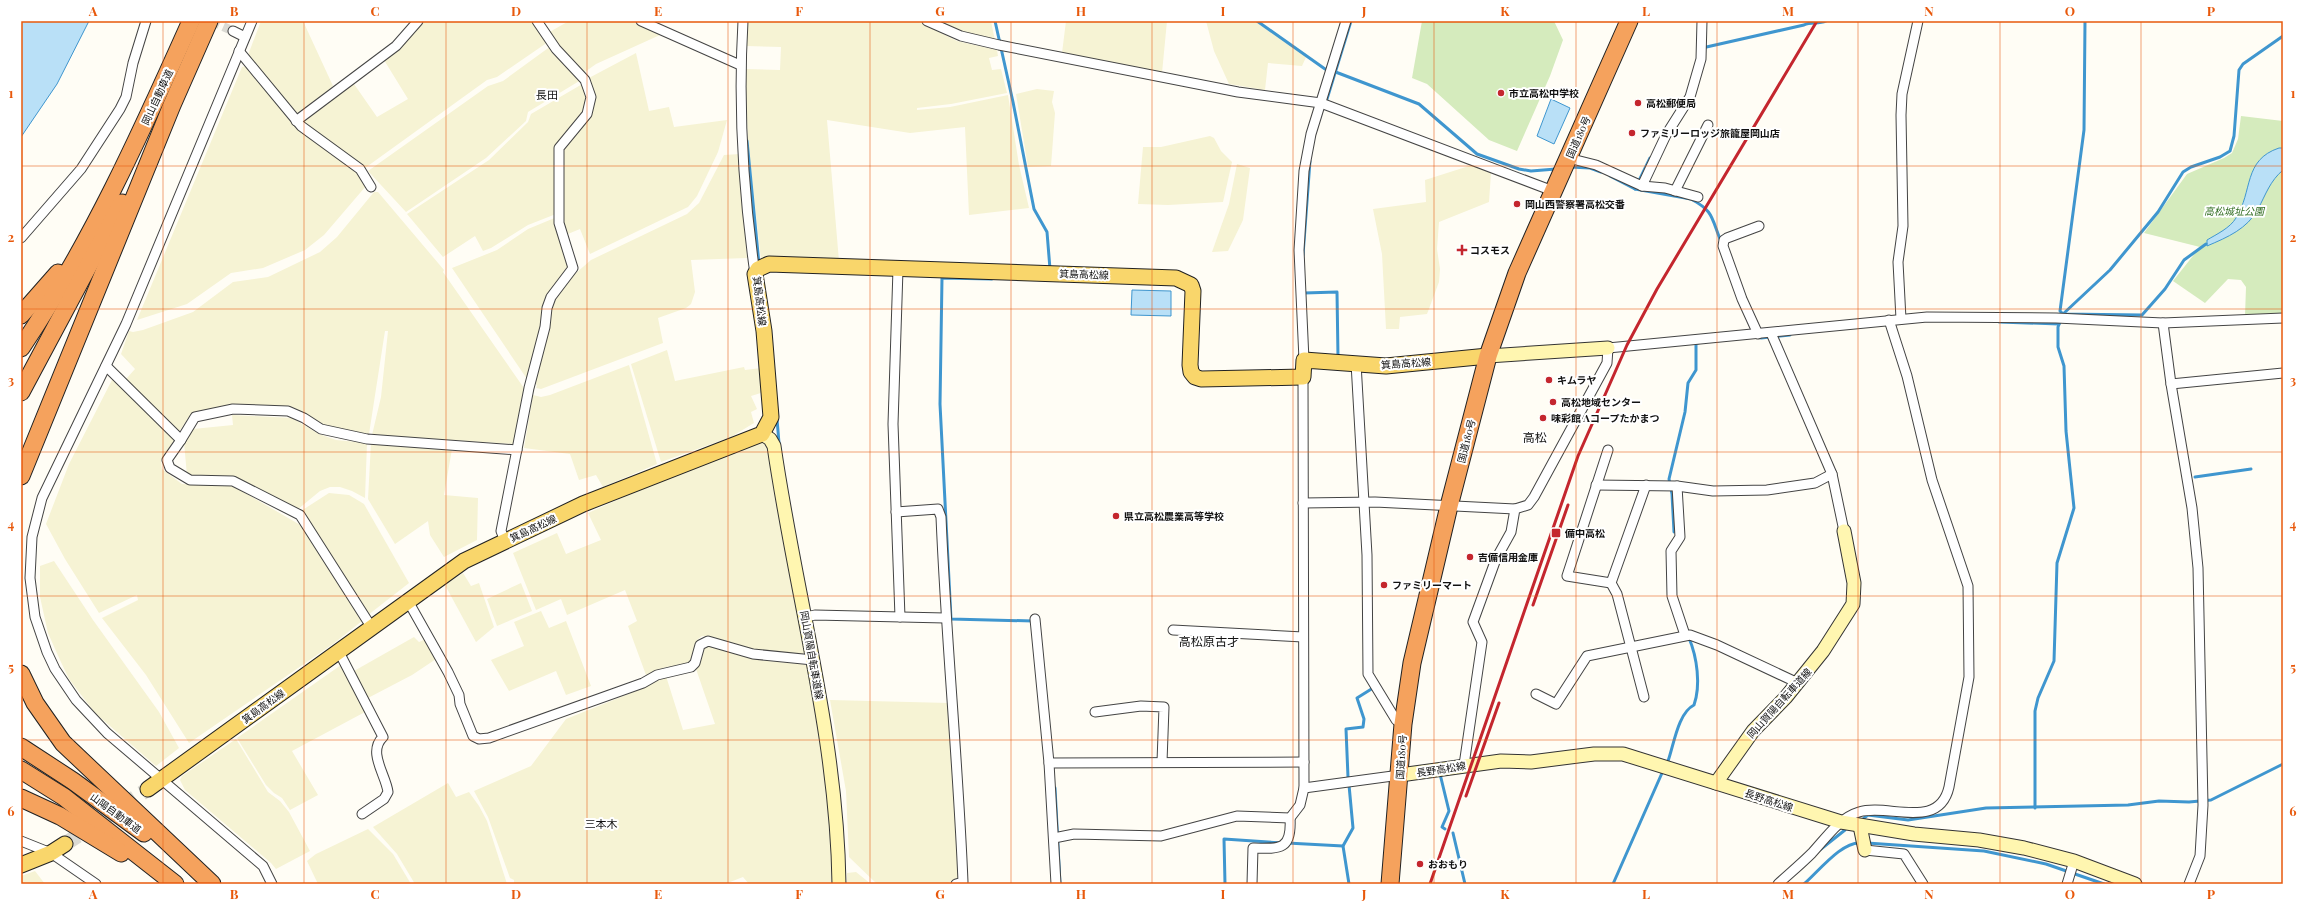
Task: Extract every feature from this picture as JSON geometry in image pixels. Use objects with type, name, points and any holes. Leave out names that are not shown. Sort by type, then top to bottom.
[{"type":"highway","name":"岡山自動車道","points":[[121,172],[191,21]]},
{"type":"highway","name":"岡山自動車道","points":[[172,105],[209,21]]},
{"type":"highway","name":"国道180号","points":[[1390,884],[1404,724],[1412,664],[1449,506],[1488,356],[1517,273],[1629,21]]},
{"type":"highway","points":[[21,392],[96,254],[172,105]]},
{"type":"highway","points":[[21,476],[172,105]]},
{"type":"highway","points":[[21,315],[69,258],[121,172]]},
{"type":"highway","points":[[21,348],[75,260],[121,172]]},
{"type":"highway","points":[[21,674],[35,703],[64,743],[212,884]]},
{"type":"highway","name":"山陽自動車道","points":[[21,747],[131,823],[207,884]]},
{"type":"highway","name":"山陽自動車道","points":[[21,770],[64,798],[176,884]]},
{"type":"highway","points":[[21,798],[90,833],[166,884]]},
{"type":"main road","name":"箕島高松線","points":[[148,789],[464,561],[583,504],[762,434],[771,417],[759,270],[769,264],[1176,278],[1191,285],[1193,291],[1190,365],[1191,372],[1195,377],[1303,377]]},
{"type":"main road","points":[[1488,356],[1608,348]]},
{"type":"main road","name":"箕島高松線","points":[[1304,360],[1386,366],[1488,356]]},
{"type":"main road","points":[[1303,377],[1304,360]]},
{"type":"main road","name":"岡山賀陽自転車道線","points":[[762,434],[770,439],[774,446],[784,514],[809,616],[813,660],[835,798],[839,884]]},
{"type":"main road","name":"岡山賀陽自転車道線","points":[[1716,783],[1753,731],[1798,683],[1823,651],[1853,604],[1854,583],[1844,531]]},
{"type":"main road","name":"長野高松線","points":[[1400,775],[1501,761],[1531,762],[1615,753],[1637,757],[1841,822],[1863,840],[1914,834],[2024,848],[2072,867],[2135,884]]},
{"type":"main road","points":[[21,865],[51,853],[65,844]]},
{"type":"street","points":[[21,238],[81,169],[120,109],[126,97],[133,63],[146,21]]},
{"type":"street","points":[[252,21],[238,51],[158,248],[106,366],[50,480],[35,518],[30,557],[32,599],[35,617],[47,652],[65,685],[88,714],[107,733],[263,866],[272,884]]},
{"type":"street","points":[[296,121],[396,46],[418,21]]},
{"type":"street","points":[[505,541],[502,531],[529,388],[543,340],[547,308],[551,297],[573,268],[559,223],[559,148],[587,114],[591,102],[590,90],[585,80],[556,49],[538,21]]},
{"type":"street","points":[[641,21],[740,66]]},
{"type":"street","points":[[743,21],[740,66],[740,120],[749,234],[759,270]]},
{"type":"street","points":[[927,21],[961,36],[1000,45],[1224,89],[1321,102],[1553,191]]},
{"type":"street","points":[[1304,360],[1299,250],[1302,194],[1308,145],[1346,21]]},
{"type":"street","points":[[1638,184],[1690,97],[1698,73],[1702,21]]},
{"type":"street","points":[[1901,319],[1898,262],[1903,226],[1902,94],[1918,21]]},
{"type":"street","points":[[233,31],[245,37]]},
{"type":"street","points":[[238,51],[296,121],[308,133],[360,169],[371,187]]},
{"type":"street","points":[[1675,190],[1708,126]]},
{"type":"street","points":[[1565,165],[1596,164],[1638,184],[1675,190],[1698,197]]},
{"type":"street","points":[[1758,226],[1724,240],[1724,246],[1742,299],[1758,334]]},
{"type":"street","points":[[898,269],[893,424],[900,617]]},
{"type":"street","points":[[1303,502],[1374,502],[1515,509],[1528,505],[1534,497],[1607,363],[1608,348],[1642,343],[1758,334],[1772,336],[1890,322],[1901,319],[1927,316],[2066,318],[2163,323],[2282,320]]},
{"type":"street","points":[[1778,884],[1811,854],[1841,822],[1861,811],[1870,810],[1898,814],[1911,813],[1937,807],[1944,803],[1949,786],[1969,677],[1968,586],[1932,480],[1907,376],[1890,322]]},
{"type":"street","points":[[2163,323],[2170,384],[2192,508],[2198,568],[2203,805],[2200,856],[2189,884]]},
{"type":"street","points":[[1772,336],[1832,474],[1844,531]]},
{"type":"street","points":[[1356,363],[1365,503],[1368,674],[1396,720],[1404,724]]},
{"type":"street","points":[[106,366],[181,440]]},
{"type":"street","points":[[2170,384],[2283,373]]},
{"type":"street","points":[[1252,884],[1253,848],[1275,849],[1286,843],[1291,833],[1290,818],[1300,805],[1304,788],[1303,377]]},
{"type":"street","points":[[372,628],[300,515],[233,481],[190,480],[170,468],[167,460],[195,417],[233,409],[288,411],[304,418],[321,429],[367,439],[449,443],[517,450]]},
{"type":"street","points":[[1608,450],[1567,576],[1611,583]]},
{"type":"street","points":[[1596,486],[1672,486],[1712,491],[1767,490],[1815,483],[1832,474]]},
{"type":"street","points":[[1644,697],[1617,594],[1611,583],[1646,485]]},
{"type":"street","points":[[1672,486],[1680,537],[1671,551],[1672,596],[1687,635]]},
{"type":"street","points":[[1464,765],[1482,642],[1473,622],[1496,559],[1510,532],[1515,509]]},
{"type":"street","points":[[896,512],[938,510],[941,517],[945,618],[963,882],[956,884]]},
{"type":"street","points":[[408,601],[459,695],[460,704],[473,736],[480,739],[489,738],[566,712],[666,672],[691,667],[695,663],[700,645],[708,641],[753,654],[813,660]]},
{"type":"street","points":[[809,616],[945,618]]},
{"type":"street","points":[[1035,621],[1052,762],[1057,838],[1056,884]]},
{"type":"street","points":[[1173,630],[1303,637]]},
{"type":"street","points":[[1536,694],[1556,704],[1586,656],[1687,635],[1717,645],[1798,683]]},
{"type":"street","points":[[339,652],[383,737],[377,744],[376,753],[388,792],[384,799],[362,814]]},
{"type":"street","points":[[1095,712],[1141,706],[1164,707],[1162,762]]},
{"type":"street","points":[[1052,762],[1304,762]]},
{"type":"street","points":[[1304,788],[1400,775]]},
{"type":"street","points":[[1057,838],[1074,834],[1161,836],[1237,816],[1290,818]]},
{"type":"street","points":[[1863,840],[1904,854],[1923,884]]},
{"type":"street","points":[[21,841],[51,853],[96,884]]},
{"type":"street","points":[[2067,884],[2072,867]]},
{"type":"shaded area","points":[[261,21],[303,21],[333,86],[300,114],[296,114],[248,55]]},
{"type":"shaded area","points":[[425,21],[536,21],[548,42],[497,77],[487,80],[365,168],[304,125],[304,120],[354,84],[377,117],[408,99],[384,60],[408,40]]},
{"type":"shaded area","points":[[569,21],[630,21],[657,32],[660,35],[596,64],[582,74],[546,34]]},
{"type":"shaded area","points":[[747,21],[917,21],[957,41],[997,50],[998,56],[989,58],[992,70],[1001,69],[1007,93],[951,104],[917,108],[917,110],[950,107],[1008,95],[1019,165],[1029,208],[969,215],[965,127],[910,133],[827,120],[839,261],[761,260],[748,141],[745,69],[780,70],[781,47],[746,46]]},
{"type":"shaded area","points":[[940,21],[991,21],[995,41],[958,30]]},
{"type":"shaded area","points":[[1066,21],[1167,21],[1162,73],[1062,53]]},
{"type":"shaded area","points":[[1206,21],[1258,21],[1307,55],[1302,66],[1268,63],[1265,90],[1229,84],[1214,51]]},
{"type":"shaded area","points":[[551,46],[581,80],[528,112],[526,121],[486,158],[406,212],[368,171],[488,86],[503,81]]},
{"type":"shaded area","points":[[636,53],[649,111],[669,107],[674,127],[727,120],[718,152],[697,196],[688,207],[590,254],[580,229],[563,236],[563,152],[589,115],[587,79]]},
{"type":"shaded area","points":[[246,66],[297,129],[357,169],[366,186],[324,235],[305,250],[263,268],[231,273],[187,304],[137,320],[242,67]]},
{"type":"shaded area","points":[[584,83],[587,108],[558,147],[556,214],[528,225],[491,248],[483,251],[475,236],[443,257],[407,214],[489,160],[528,122],[531,114]]},
{"type":"shaded area","points":[[1037,89],[1054,91],[1052,102],[1055,113],[1051,166],[1028,167],[1016,94]]},
{"type":"shaded area","points":[[1210,136],[1214,138],[1221,151],[1232,162],[1223,202],[1168,205],[1138,204],[1143,147],[1161,147]]},
{"type":"shaded area","points":[[740,154],[747,258],[691,260],[695,292],[691,304],[686,308],[658,318],[663,343],[541,389],[536,388],[537,385],[534,383],[546,343],[551,307],[568,280],[591,260],[687,214],[699,203],[724,155]]},
{"type":"shaded area","points":[[1237,164],[1250,168],[1243,220],[1228,251],[1212,252],[1229,204]]},
{"type":"shaded area","points":[[1472,165],[1491,173],[1489,202],[1439,222],[1437,249],[1440,269],[1439,282],[1427,314],[1400,317],[1399,329],[1386,329],[1382,254],[1373,209],[1426,202],[1425,180]]},
{"type":"shaded area","points":[[374,192],[378,192],[444,270],[443,272],[526,391],[514,444],[372,435],[381,397],[388,331],[385,331],[369,434],[341,430],[318,423],[299,411],[287,407],[234,407],[191,414],[178,433],[126,379],[135,369],[121,354],[129,331],[133,332],[143,330],[193,312],[233,282],[268,277],[320,252],[337,237]]},
{"type":"shaded area","points":[[557,217],[559,240],[569,267],[562,275],[542,309],[540,336],[527,379],[452,268],[497,250],[528,229]]},
{"type":"shaded area","points":[[667,350],[675,381],[744,367],[745,370],[761,368],[764,392],[751,396],[757,409],[751,412],[754,423],[731,437],[661,462],[631,364]]},
{"type":"shaded area","points":[[629,365],[657,464],[603,487],[596,475],[579,480],[570,454],[524,448],[533,395],[541,397],[550,395]]},
{"type":"shaded area","points":[[113,378],[174,440],[161,461],[162,469],[182,484],[233,486],[302,526],[362,621],[333,644],[189,743],[146,675],[102,618],[138,600],[137,595],[99,613],[65,559],[46,524],[69,464]]},
{"type":"shaded area","points":[[232,415],[292,418],[319,434],[336,440],[367,443],[365,498],[340,487],[330,487],[320,491],[297,510],[233,477],[187,476],[184,442],[193,429],[233,425]]},
{"type":"shaded area","points":[[762,441],[770,447],[803,623],[804,655],[754,651],[713,637],[702,636],[697,640],[692,661],[689,664],[666,667],[646,675],[628,626],[637,621],[625,590],[567,615],[561,599],[536,610],[513,553],[557,533],[566,554],[601,540],[588,513],[686,469]]},
{"type":"shaded area","points":[[371,443],[452,449],[444,495],[478,498],[477,540],[444,557],[430,535],[428,521],[395,544],[368,499]]},
{"type":"shaded area","points":[[329,493],[349,495],[364,504],[409,583],[368,615],[301,511]]},
{"type":"shaded area","points":[[54,561],[93,620],[159,712],[179,748],[156,766],[95,713],[69,679],[48,633],[40,597],[40,566]]},
{"type":"shaded area","points":[[463,573],[471,586],[479,583],[494,627],[476,642],[445,585]]},
{"type":"shaded area","points":[[521,583],[532,611],[497,626],[487,599]]},
{"type":"shaded area","points":[[541,611],[549,628],[566,621],[591,686],[566,695],[556,671],[509,691],[491,660],[524,646],[514,622]]},
{"type":"shaded area","points":[[414,637],[419,642],[426,639],[436,659],[412,675],[368,698],[354,671]]},
{"type":"shaded area","points":[[708,645],[758,660],[810,665],[826,766],[836,884],[749,884],[743,877],[725,884],[514,884],[514,880],[510,878],[488,817],[474,791],[531,766],[566,719],[646,687],[666,676],[683,730],[715,724],[696,669],[700,664],[704,648]]},
{"type":"shaded area","points":[[341,665],[365,712],[292,751],[318,795],[290,810],[282,798],[266,785],[237,738]]},
{"type":"shaded area","points":[[830,700],[949,703],[959,879],[945,884],[877,884],[849,857],[846,791]]},
{"type":"shaded area","points":[[236,739],[268,792],[280,801],[289,812],[310,851],[276,869],[271,863],[185,790],[180,780],[182,776]]},
{"type":"shaded area","points":[[448,783],[456,797],[469,792],[479,806],[487,821],[507,884],[415,884],[397,854],[373,827]]},
{"type":"shaded area","points":[[368,829],[393,854],[411,884],[318,884],[307,861],[316,854]]},
{"type":"shaded area","points":[[35,871],[45,884],[21,884],[21,876]]},
{"type":"shaded area","points":[[856,872],[871,884],[847,884],[847,873]]},
{"type":"green space","name":"市立高松中学校","points":[[1422,21],[1554,21],[1563,40],[1550,76],[1517,151],[1489,140],[1427,84],[1412,78]]},
{"type":"green space","name":"高松城址公園","points":[[2241,116],[2283,121],[2283,316],[2245,316],[2246,287],[2241,280],[2228,279],[2205,303],[2173,281],[2200,247],[2144,233],[2187,174],[2232,153],[2238,139]]},
{"type":"water","points":[[21,21],[89,21],[57,84],[21,137]]},
{"type":"water","points":[[1551,99],[1570,108],[1554,144],[1537,136]]},
{"type":"water","points":[[2279,148],[2283,148],[2283,170],[2271,183],[2254,216],[2236,232],[2207,246],[2207,240],[2227,228],[2236,218],[2245,197],[2250,177],[2259,160],[2268,153]]},
{"type":"water","points":[[1132,290],[1171,291],[1171,316],[1131,315]]},
{"type":"waterway","points":[[995,21],[1034,209],[1047,232],[1050,269]]},
{"type":"waterway","points":[[1257,21],[1325,69]]},
{"type":"waterway","points":[[1327,99],[1351,21]]},
{"type":"waterway","points":[[1702,48],[1809,23],[1820,23],[1826,21]]},
{"type":"waterway","points":[[2085,21],[2084,130],[2060,311],[2063,314],[2142,315],[2165,289],[2184,260],[2206,244]]},
{"type":"waterway","points":[[2035,808],[2035,711],[2038,698],[2054,661],[2057,563],[2074,508],[2066,431],[2064,366],[2058,347],[2058,327],[2063,314],[2110,270],[2158,212],[2183,172],[2191,167],[2220,157],[2230,151],[2234,136],[2239,70],[2243,64],[2283,36]]},
{"type":"waterway","points":[[1333,71],[1419,104],[1477,154],[1519,169],[1531,171],[1556,169]]},
{"type":"waterway","points":[[747,141],[759,264]]},
{"type":"waterway","points":[[1610,176],[1635,189],[1650,158]]},
{"type":"waterway","points":[[1303,255],[1310,161]]},
{"type":"waterway","points":[[1570,167],[1590,168],[1601,172]]},
{"type":"waterway","points":[[1635,189],[1691,199],[1698,203],[1704,207],[1713,219],[1720,239]]},
{"type":"waterway","points":[[992,279],[942,278],[940,404],[951,619],[1033,621]]},
{"type":"waterway","points":[[1304,293],[1337,292],[1338,357]]},
{"type":"waterway","points":[[1999,322],[2059,324]]},
{"type":"waterway","points":[[1761,338],[1790,335]]},
{"type":"waterway","points":[[1674,532],[1672,494],[1669,479],[1685,412],[1688,383],[1696,370],[1696,343],[1698,343]]},
{"type":"waterway","points":[[777,419],[779,443]]},
{"type":"waterway","points":[[2195,477],[2251,469]]},
{"type":"waterway","points":[[1668,761],[1680,722],[1684,715],[1694,705],[1696,697],[1698,680],[1696,662],[1689,638]]},
{"type":"waterway","points":[[1348,777],[1346,729],[1363,727],[1364,719],[1357,698],[1373,688]]},
{"type":"waterway","points":[[1864,818],[1868,815],[1908,820],[1986,808],[2128,805],[2159,801],[2189,802],[2211,800],[2283,764]]},
{"type":"waterway","points":[[1613,884],[1662,773]]},
{"type":"waterway","points":[[1440,774],[1449,811],[1442,827],[1445,829]]},
{"type":"waterway","points":[[1349,785],[1353,828],[1343,846],[1349,884]]},
{"type":"waterway","points":[[1055,788],[1060,884]]},
{"type":"waterway","points":[[1821,849],[1845,830]]},
{"type":"waterway","points":[[1453,833],[1465,884]]},
{"type":"waterway","points":[[1225,884],[1224,839],[1282,843]]},
{"type":"waterway","points":[[1287,843],[1343,846]]},
{"type":"waterway","points":[[1804,884],[1839,852],[1846,847],[1861,843]]},
{"type":"waterway","points":[[1867,843],[1984,851],[2046,864],[2104,884]]},
{"type":"tunnel","points":[[211,21],[233,31]]},
{"type":"tunnel","points":[[65,844],[148,789]]},
{"type":"railway","points":[[1430,884],[1578,456],[1627,345],[1657,289],[1817,21]]},
{"type":"railway","points":[[1533,605],[1568,505]]},
{"type":"railway","points":[[1466,796],[1499,703]]},
{"type":"place","name":"市立高松中学校","points":[[1501,93]]},
{"type":"place","name":"高松郵便局","points":[[1638,103]]},
{"type":"place","name":"ファミリーロッジ旅籠屋岡山店","points":[[1632,133]]},
{"type":"place","name":"岡山西警察署高松交番","points":[[1517,204]]},
{"type":"place","name":"コスモス","points":[[1462,250]]},
{"type":"place","name":"キムラヤ","points":[[1549,380]]},
{"type":"place","name":"高松地域センター","points":[[1553,402]]},
{"type":"place","name":"味彩館 Aコープたかまつ","points":[[1543,418]]},
{"type":"place","name":"県立高松農業高等学校","points":[[1116,516]]},
{"type":"place","name":"備中高松","points":[[1556,533]]},
{"type":"place","name":"吉備信用金庫","points":[[1470,557]]},
{"type":"place","name":"ファミリーマート","points":[[1384,585]]},
{"type":"place","name":"おおもり","points":[[1420,864]]},
{"type":"district","name":"長田","points":[[547,94]]},
{"type":"district","name":"高松","points":[[1535,437]]},
{"type":"district","name":"高松原古才","points":[[1209,641]]},
{"type":"district","name":"三本木","points":[[601,823]]}]
